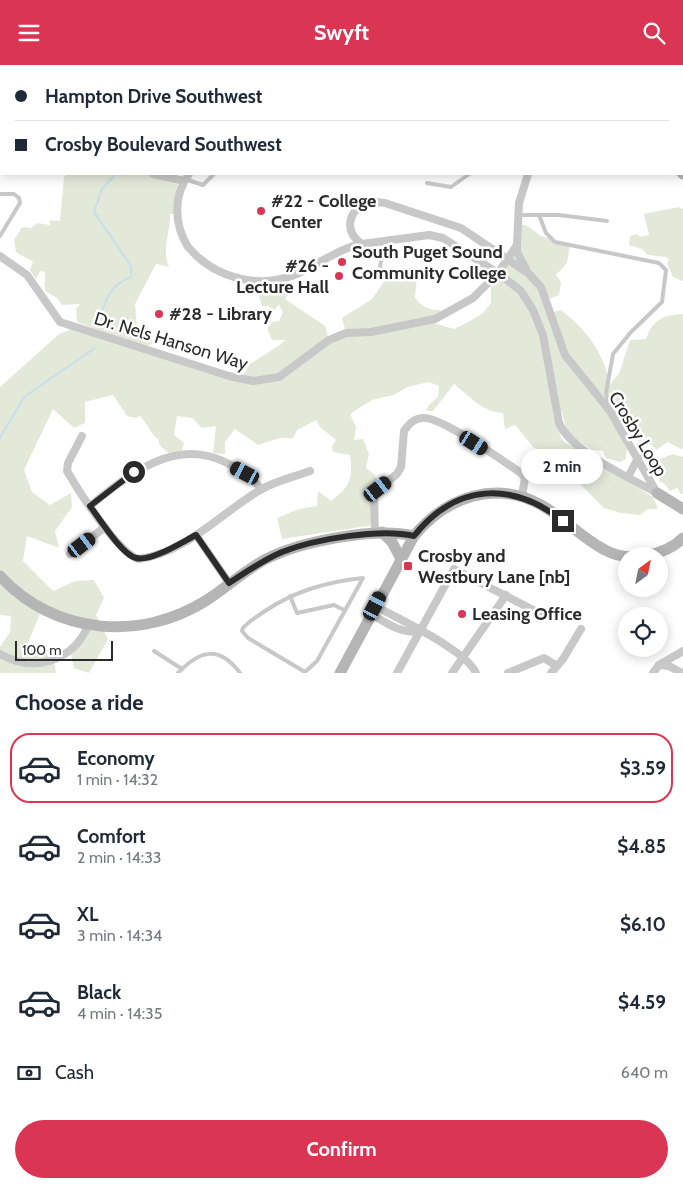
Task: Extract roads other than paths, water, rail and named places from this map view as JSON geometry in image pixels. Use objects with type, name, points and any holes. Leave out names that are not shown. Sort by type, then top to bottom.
[{"type":"street","points":[[161,175],[186,178],[179,197],[177,214],[180,233],[189,248],[204,263],[234,278],[267,280],[297,274],[350,247],[362,244]]},
{"type":"street","points":[[528,175],[518,215],[517,245],[521,261],[528,273]]},
{"type":"street","name":"Crosby Loop","points":[[368,201],[376,201],[460,228],[528,273],[541,287],[565,355],[610,411],[640,461],[656,493],[576,446],[563,433],[559,423],[543,335],[533,310],[521,291],[498,273],[443,238],[428,235],[362,244],[355,239],[351,232],[349,222],[352,212],[368,201]]},
{"type":"street","name":"Dr. Nels Hanson Way","points":[[0,256],[27,275],[60,322],[241,379],[266,381],[279,377],[329,340],[346,333],[371,332],[416,324],[448,313],[472,299],[498,273],[517,245]]},
{"type":"street","points":[[378,533],[374,496],[378,489],[397,474],[400,467],[404,431],[415,420],[424,417],[442,423],[522,473],[525,477],[522,497]]},
{"type":"street","points":[[82,436],[68,463],[68,471],[105,527],[128,553],[138,559],[161,553],[196,535],[262,489],[310,471]]},
{"type":"street","points":[[90,506],[146,464],[169,456],[207,457],[224,462],[245,473],[262,489]]},
{"type":"street","points":[[629,477],[640,461]]},
{"type":"street","points":[[340,673],[414,536],[424,523],[452,503],[471,496],[490,493],[522,497],[544,507],[606,551],[621,555],[657,553],[672,547],[683,538]]},
{"type":"street","points":[[656,493],[683,509]]},
{"type":"street","points":[[668,500],[683,502]]},
{"type":"street","points":[[70,553],[105,527]]},
{"type":"street","points":[[0,576],[33,604],[52,613],[88,626],[124,627],[161,621],[207,600],[229,583],[283,551],[308,544],[378,533],[398,532],[414,536]]},
{"type":"street","points":[[378,533],[392,542],[401,559]]},
{"type":"street","points":[[196,535],[229,583]]},
{"type":"street","points":[[397,673],[454,569],[543,615]]},
{"type":"street","points":[[452,673],[506,595]]},
{"type":"street","points":[[373,610],[414,625],[464,657],[472,665],[476,673]]},
{"type":"street","points":[[0,654],[15,667],[26,671],[40,671],[56,667],[81,642],[88,626]]},
{"type":"street","points":[[551,673],[581,629]]},
{"type":"street","points":[[653,673],[659,665],[683,651]]},
{"type":"street","points":[[508,673],[544,658],[557,666]]},
{"type":"street","points":[[659,665],[669,666],[682,673]]},
{"type":"lane","points":[[186,178],[202,185],[213,175]]},
{"type":"lane","points":[[427,183],[452,187],[468,175]]},
{"type":"lane","points":[[0,193],[14,194],[19,197],[20,203],[0,236]]},
{"type":"lane","points":[[518,215],[607,221]]},
{"type":"lane","points":[[539,215],[546,233],[555,242],[660,263],[666,270],[662,302],[631,332],[613,354],[606,393],[610,411]]},
{"type":"lane","points":[[380,267],[384,241]]},
{"type":"lane","points":[[363,578],[344,611],[317,661],[305,673],[248,638],[242,631],[245,625],[290,596],[322,584],[363,578]]},
{"type":"lane","points":[[290,596],[297,613],[334,605],[344,611]]},
{"type":"lane","points":[[154,651],[182,669]]},
{"type":"lane","points":[[178,673],[190,661],[205,654],[218,654],[230,660],[240,673]]},
{"type":"waterway","points":[[97,326],[105,303],[112,291],[117,285],[131,277],[131,266],[94,212],[102,189],[115,175]]},
{"type":"waterway","points":[[0,438],[24,397],[95,348]]},
{"type":"place","name":"#22 - College Center","points":[[261,211]]},
{"type":"place","name":"South Puget Sound Community College","points":[[342,262]]},
{"type":"place","name":"#26 - Lecture Hall","points":[[339,276]]},
{"type":"place","name":"#28 - Library","points":[[159,314]]},
{"type":"place","name":"Crosby and Westbury Lane [nb]","points":[[408,566]]},
{"type":"place","name":"Leasing Office","points":[[462,614]]}]
